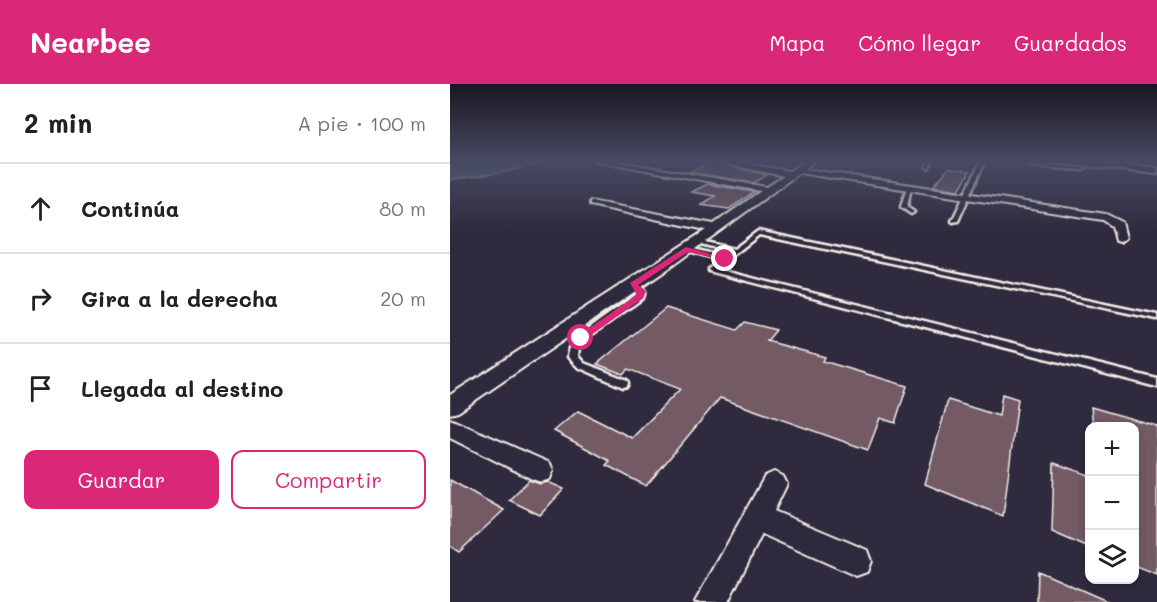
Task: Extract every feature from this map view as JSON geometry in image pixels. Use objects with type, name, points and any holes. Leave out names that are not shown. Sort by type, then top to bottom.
[{"type":"street","points":[[741,185],[769,190]]},
{"type":"street","points":[[450,406],[692,246],[775,185]]},
{"type":"street","points":[[895,185],[1106,217],[1118,224],[1120,238]]},
{"type":"street","points":[[594,203],[715,228]]},
{"type":"street","points":[[450,428],[541,471]]},
{"type":"street","points":[[711,602],[774,484]]},
{"type":"street","points":[[756,517],[856,561]]},
{"type":"lane","points":[[955,221],[973,185]]},
{"type":"lane","points":[[909,187],[904,207],[911,212]]},
{"type":"lane","points":[[1157,317],[758,232],[711,270],[1157,383]]},
{"type":"lane","points":[[692,246],[735,251]]},
{"type":"lane","points":[[692,246],[725,259]]},
{"type":"lane","points":[[623,383],[581,365],[573,357],[574,348],[581,338],[640,296],[642,291],[633,285]]},
{"type":"building","points":[[706,185],[715,185],[754,192],[729,209],[701,205],[715,196],[691,192]]},
{"type":"building","points":[[934,185],[962,185],[959,190]]},
{"type":"building","points":[[666,308],[737,330],[745,322],[776,330],[767,341],[825,357],[823,361],[907,386],[895,423],[880,418],[868,450],[720,398],[646,486],[606,465],[610,461],[554,431],[578,411],[632,438],[680,389],[628,369],[623,374],[597,364]]},
{"type":"building","points":[[1002,394],[1018,399],[1003,516],[925,484],[948,400],[999,416]]},
{"type":"building","points":[[1091,407],[1157,426],[1157,575],[1139,568],[1139,422],[1093,422]]},
{"type":"building","points":[[1054,463],[1085,474],[1085,546],[1052,532]]},
{"type":"building","points":[[450,480],[504,510],[459,552],[450,546]]},
{"type":"building","points":[[529,480],[540,484],[548,482],[564,489],[540,515],[509,500]]},
{"type":"building","points":[[1038,571],[1109,602],[1037,602]]},
{"type":"route","points":[[581,338],[640,296],[642,291],[633,285],[686,249],[725,259]]}]
